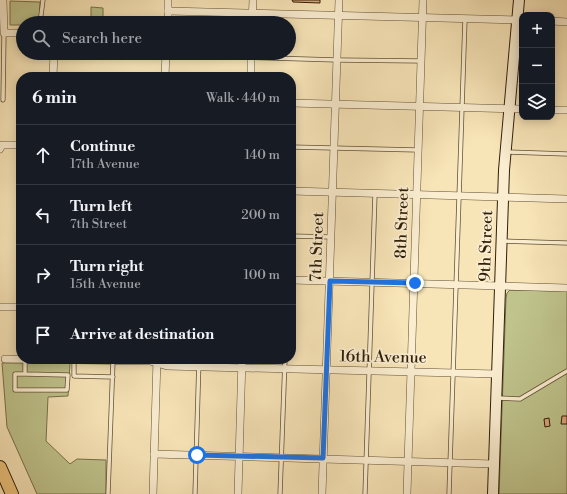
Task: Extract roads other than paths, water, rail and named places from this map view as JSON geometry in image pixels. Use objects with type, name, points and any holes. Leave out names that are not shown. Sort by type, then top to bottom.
[{"type":"highway","points":[[0,467],[12,494]]},
{"type":"street","points":[[3,0],[4,32],[16,33]]},
{"type":"street","points":[[168,0],[168,16]]},
{"type":"street","points":[[253,0],[253,16]]},
{"type":"street","name":"7th Street","points":[[322,494],[339,0]]},
{"type":"street","name":"8th Street","points":[[408,494],[423,0]]},
{"type":"street","name":"9th Street","points":[[519,0],[520,12]]},
{"type":"street","points":[[168,11],[519,20]]},
{"type":"street","points":[[555,21],[567,22]]},
{"type":"street","name":"9th Street","points":[[493,494],[502,197],[509,109],[519,28]]},
{"type":"street","points":[[53,72],[54,60]]},
{"type":"street","points":[[165,72],[166,60]]},
{"type":"street","points":[[251,60],[251,72]]},
{"type":"street","points":[[296,103],[519,109]]},
{"type":"street","points":[[555,110],[567,110]]},
{"type":"street","points":[[1,147],[16,146]]},
{"type":"street","points":[[296,191],[567,199]]},
{"type":"street","points":[[296,280],[567,288]]},
{"type":"street","points":[[0,307],[16,307]]},
{"type":"street","name":"16th Avenue","points":[[5,359],[16,359]]},
{"type":"street","points":[[153,494],[157,364]]},
{"type":"street","name":"16th Avenue","points":[[163,364],[167,366],[183,364]]},
{"type":"street","name":"16th Avenue","points":[[216,364],[241,367],[497,374]]},
{"type":"street","points":[[238,494],[241,364]]},
{"type":"street","points":[[154,454],[450,461],[494,464]]},
{"type":"lane","points":[[41,16],[43,0]]},
{"type":"lane","points":[[449,494],[465,19]]},
{"type":"lane","points":[[3,100],[4,32]]},
{"type":"lane","points":[[296,58],[337,60],[422,61]]},
{"type":"lane","points":[[296,147],[418,150]]},
{"type":"lane","points":[[505,152],[567,154]]},
{"type":"lane","points":[[365,494],[375,194]]},
{"type":"lane","points":[[296,236],[331,237]]},
{"type":"lane","points":[[501,241],[567,243]]},
{"type":"lane","points":[[25,364],[25,374]]},
{"type":"lane","points":[[74,364],[74,376],[113,377]]},
{"type":"lane","points":[[108,494],[113,364]]},
{"type":"lane","points":[[195,494],[199,364]]},
{"type":"lane","points":[[280,494],[284,364]]},
{"type":"lane","points":[[496,398],[520,399],[567,371]]},
{"type":"lane","points":[[15,374],[25,374],[68,375],[67,390],[15,390],[15,374]]}]
